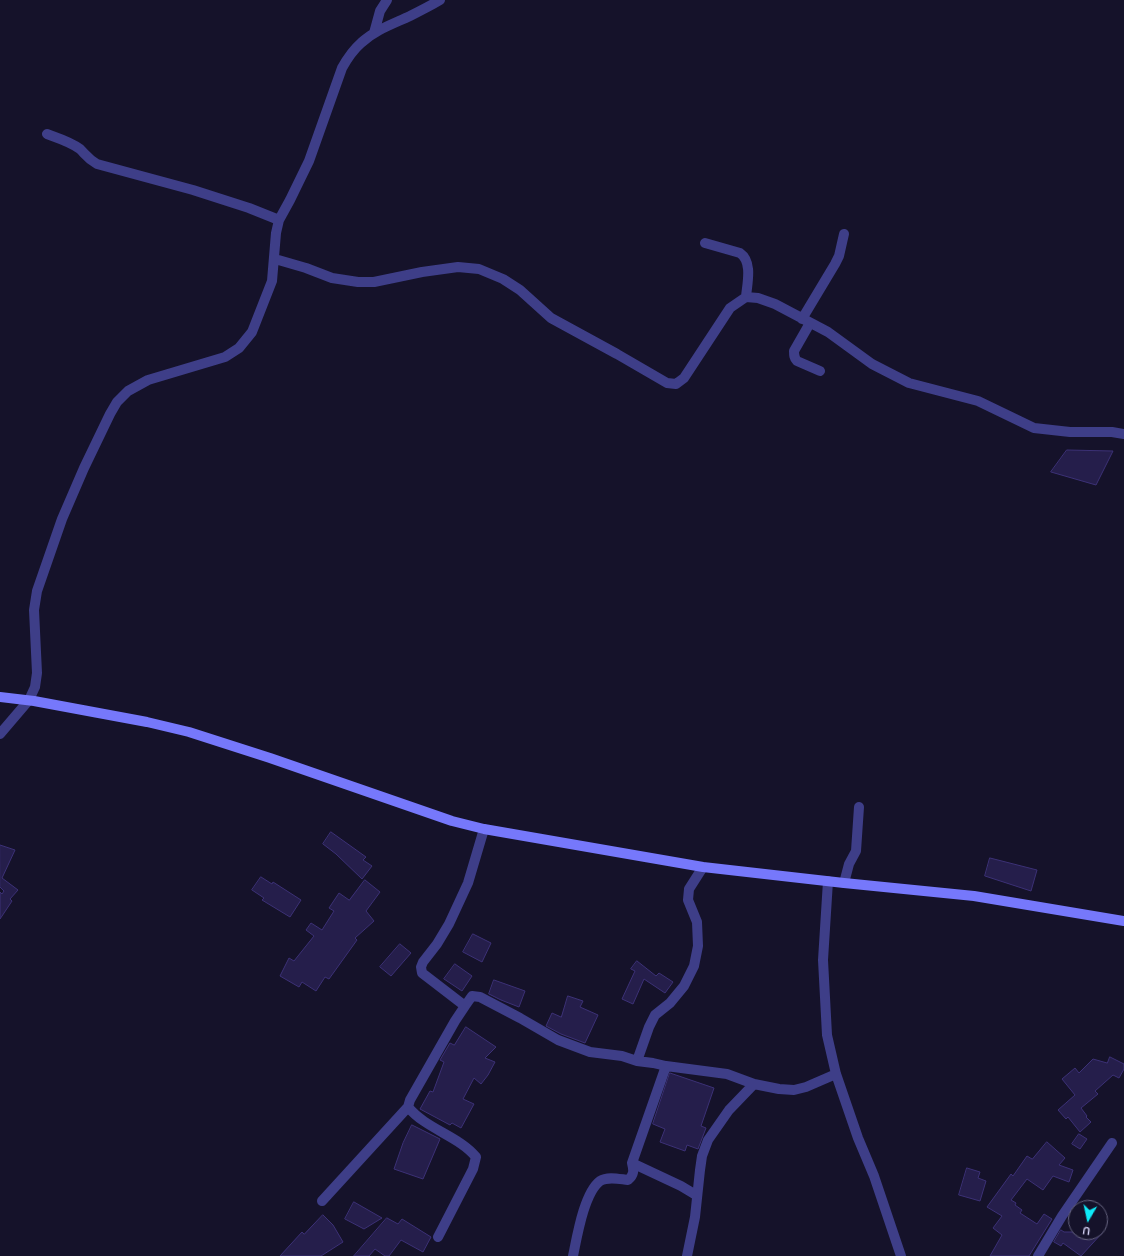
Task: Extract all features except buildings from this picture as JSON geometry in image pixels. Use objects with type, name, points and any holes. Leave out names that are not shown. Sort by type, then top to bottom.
[{"type":"street","points":[[374,33],[380,11],[387,0]]},
{"type":"street","points":[[0,734],[29,700],[34,687],[37,673],[34,610],[37,591],[62,519],[84,468],[117,402],[128,392],[148,380],[225,357],[239,348],[252,332],[272,282],[276,233],[279,220],[309,161],[342,68],[349,56],[360,43],[374,33],[440,0]]},
{"type":"street","points":[[47,134],[67,142],[79,149],[88,159],[97,164],[200,192],[249,208],[279,220]]},
{"type":"street","points":[[820,371],[797,361],[794,351],[806,321],[839,256],[844,234]]},
{"type":"street","points":[[705,243],[740,253],[744,256],[747,264],[748,277],[746,297]]},
{"type":"street","points":[[275,259],[306,268],[332,278],[358,282],[374,282],[422,272],[458,267],[479,269],[503,279],[514,286],[551,318],[564,326],[667,383],[676,384],[684,378],[730,308],[746,297],[758,298],[774,304],[828,332],[872,364],[909,383],[978,401],[1034,428],[1070,432],[1112,432],[1124,434]]},
{"type":"street","points":[[0,697],[29,700],[147,722],[189,732],[270,758],[452,821],[484,828],[703,867],[974,896],[1124,921]]},
{"type":"street","points":[[844,883],[849,864],[856,851],[859,807]]},
{"type":"street","points":[[465,1006],[422,973],[421,967],[449,924],[468,883],[484,828]]},
{"type":"street","points":[[637,1061],[649,1027],[655,1015],[670,1003],[684,986],[694,966],[698,946],[697,922],[688,900],[689,889],[703,867]]},
{"type":"street","points":[[828,881],[823,960],[827,1035],[836,1074],[858,1138],[874,1176],[901,1256]]},
{"type":"street","points":[[322,1201],[408,1107],[410,1100],[455,1021],[472,996],[480,997],[558,1040],[590,1052],[622,1056],[637,1061],[653,1062],[666,1066],[727,1074],[754,1084],[779,1089],[794,1090],[806,1087],[836,1074]]},
{"type":"street","points":[[573,1256],[586,1203],[593,1191],[600,1182],[606,1179],[613,1178],[628,1180],[634,1171],[632,1163],[666,1066]]},
{"type":"street","points":[[687,1256],[695,1218],[696,1195],[702,1156],[708,1140],[729,1110],[754,1084]]},
{"type":"street","points":[[408,1107],[414,1114],[472,1152],[476,1157],[473,1169],[438,1237]]},
{"type":"street","points":[[1038,1256],[1062,1216],[1112,1143]]},
{"type":"street","points":[[632,1163],[681,1186],[696,1195]]}]
